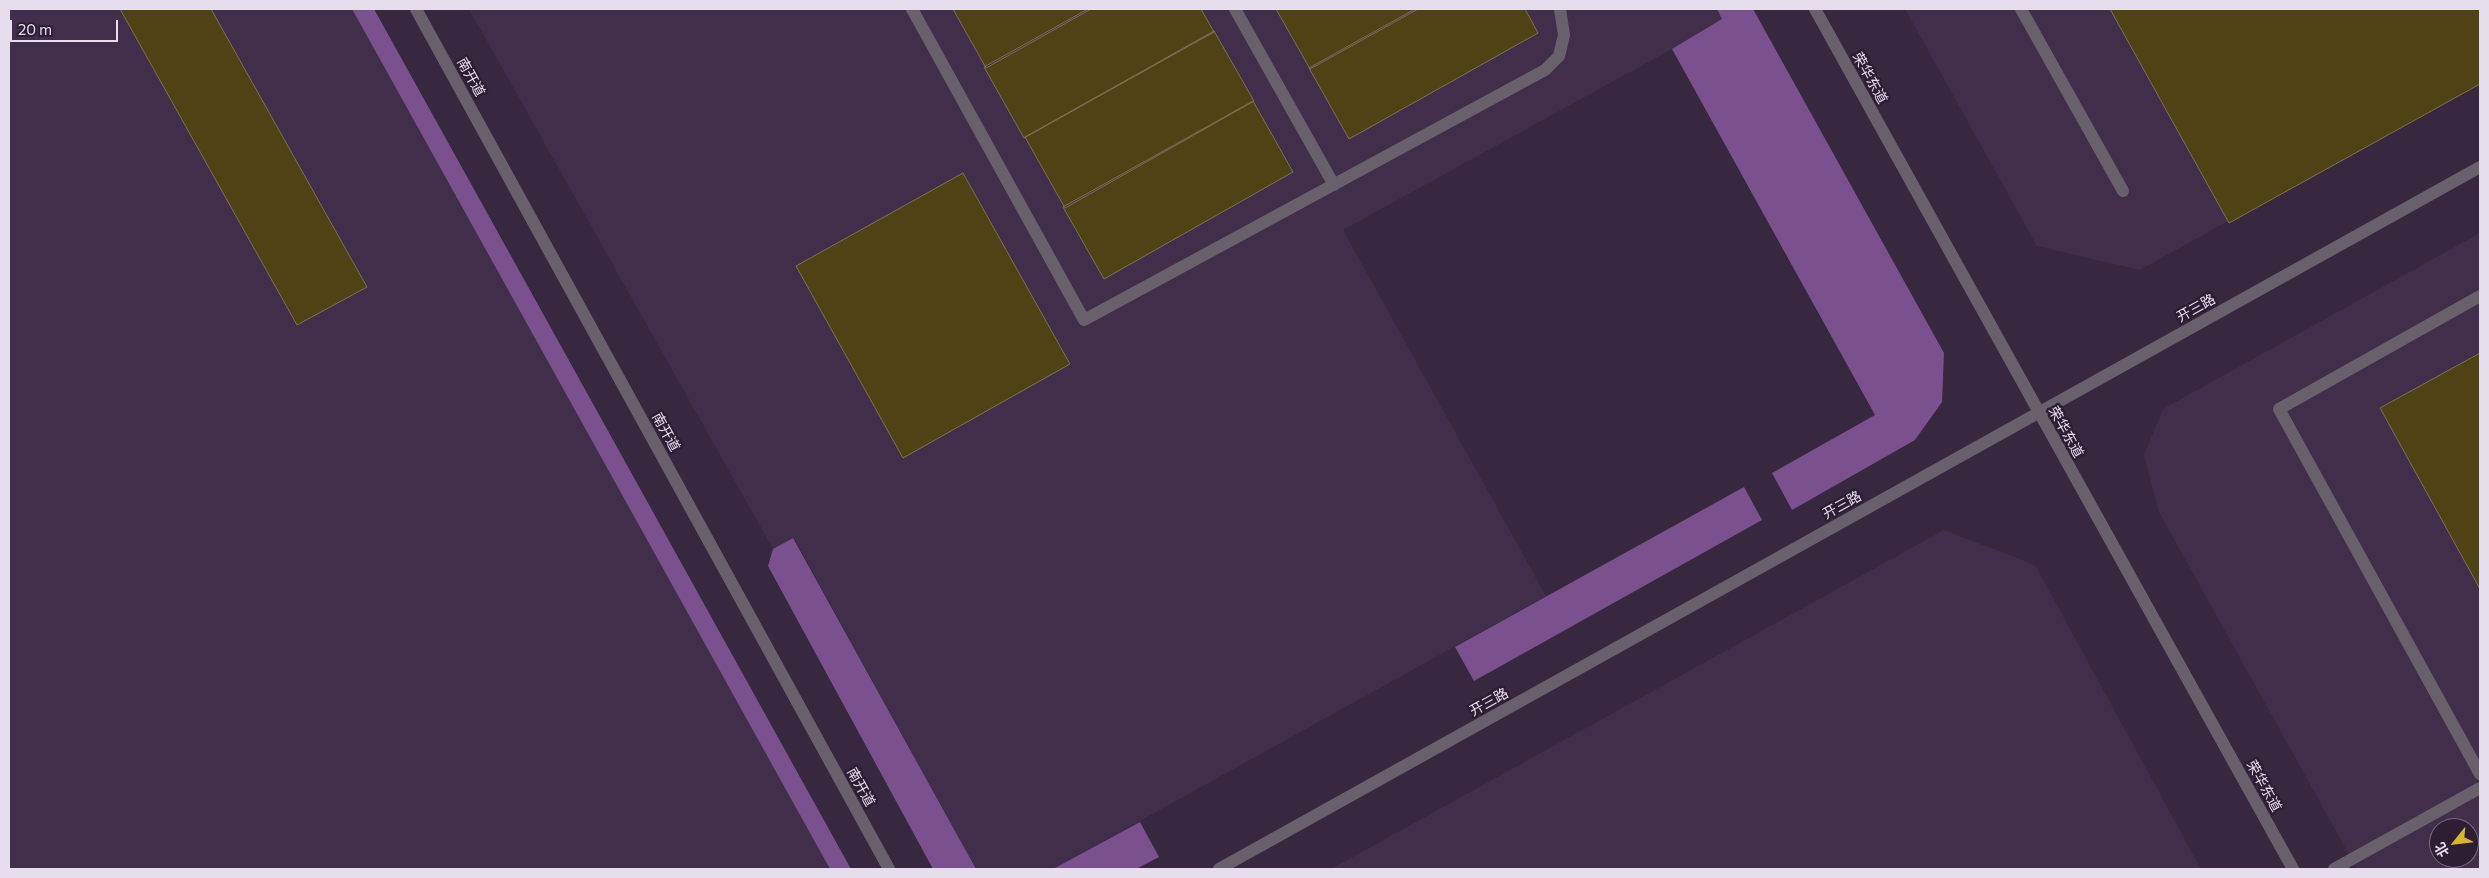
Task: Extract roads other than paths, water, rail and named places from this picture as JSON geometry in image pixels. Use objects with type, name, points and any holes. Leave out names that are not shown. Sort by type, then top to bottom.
[{"type":"street","name":"南开道","points":[[416,9],[889,869]]},
{"type":"street","points":[[912,9],[1084,320],[1545,70],[1559,56],[1564,35],[1560,9]]},
{"type":"street","points":[[1235,9],[1334,185]]},
{"type":"street","name":"荣华东道","points":[[1815,9],[2293,869]]},
{"type":"street","points":[[2021,9],[2123,191]]},
{"type":"street","name":"开三路","points":[[1219,869],[2480,167]]},
{"type":"street","points":[[2480,296],[2278,408],[2480,774]]},
{"type":"street","points":[[2334,869],[2480,788]]}]
